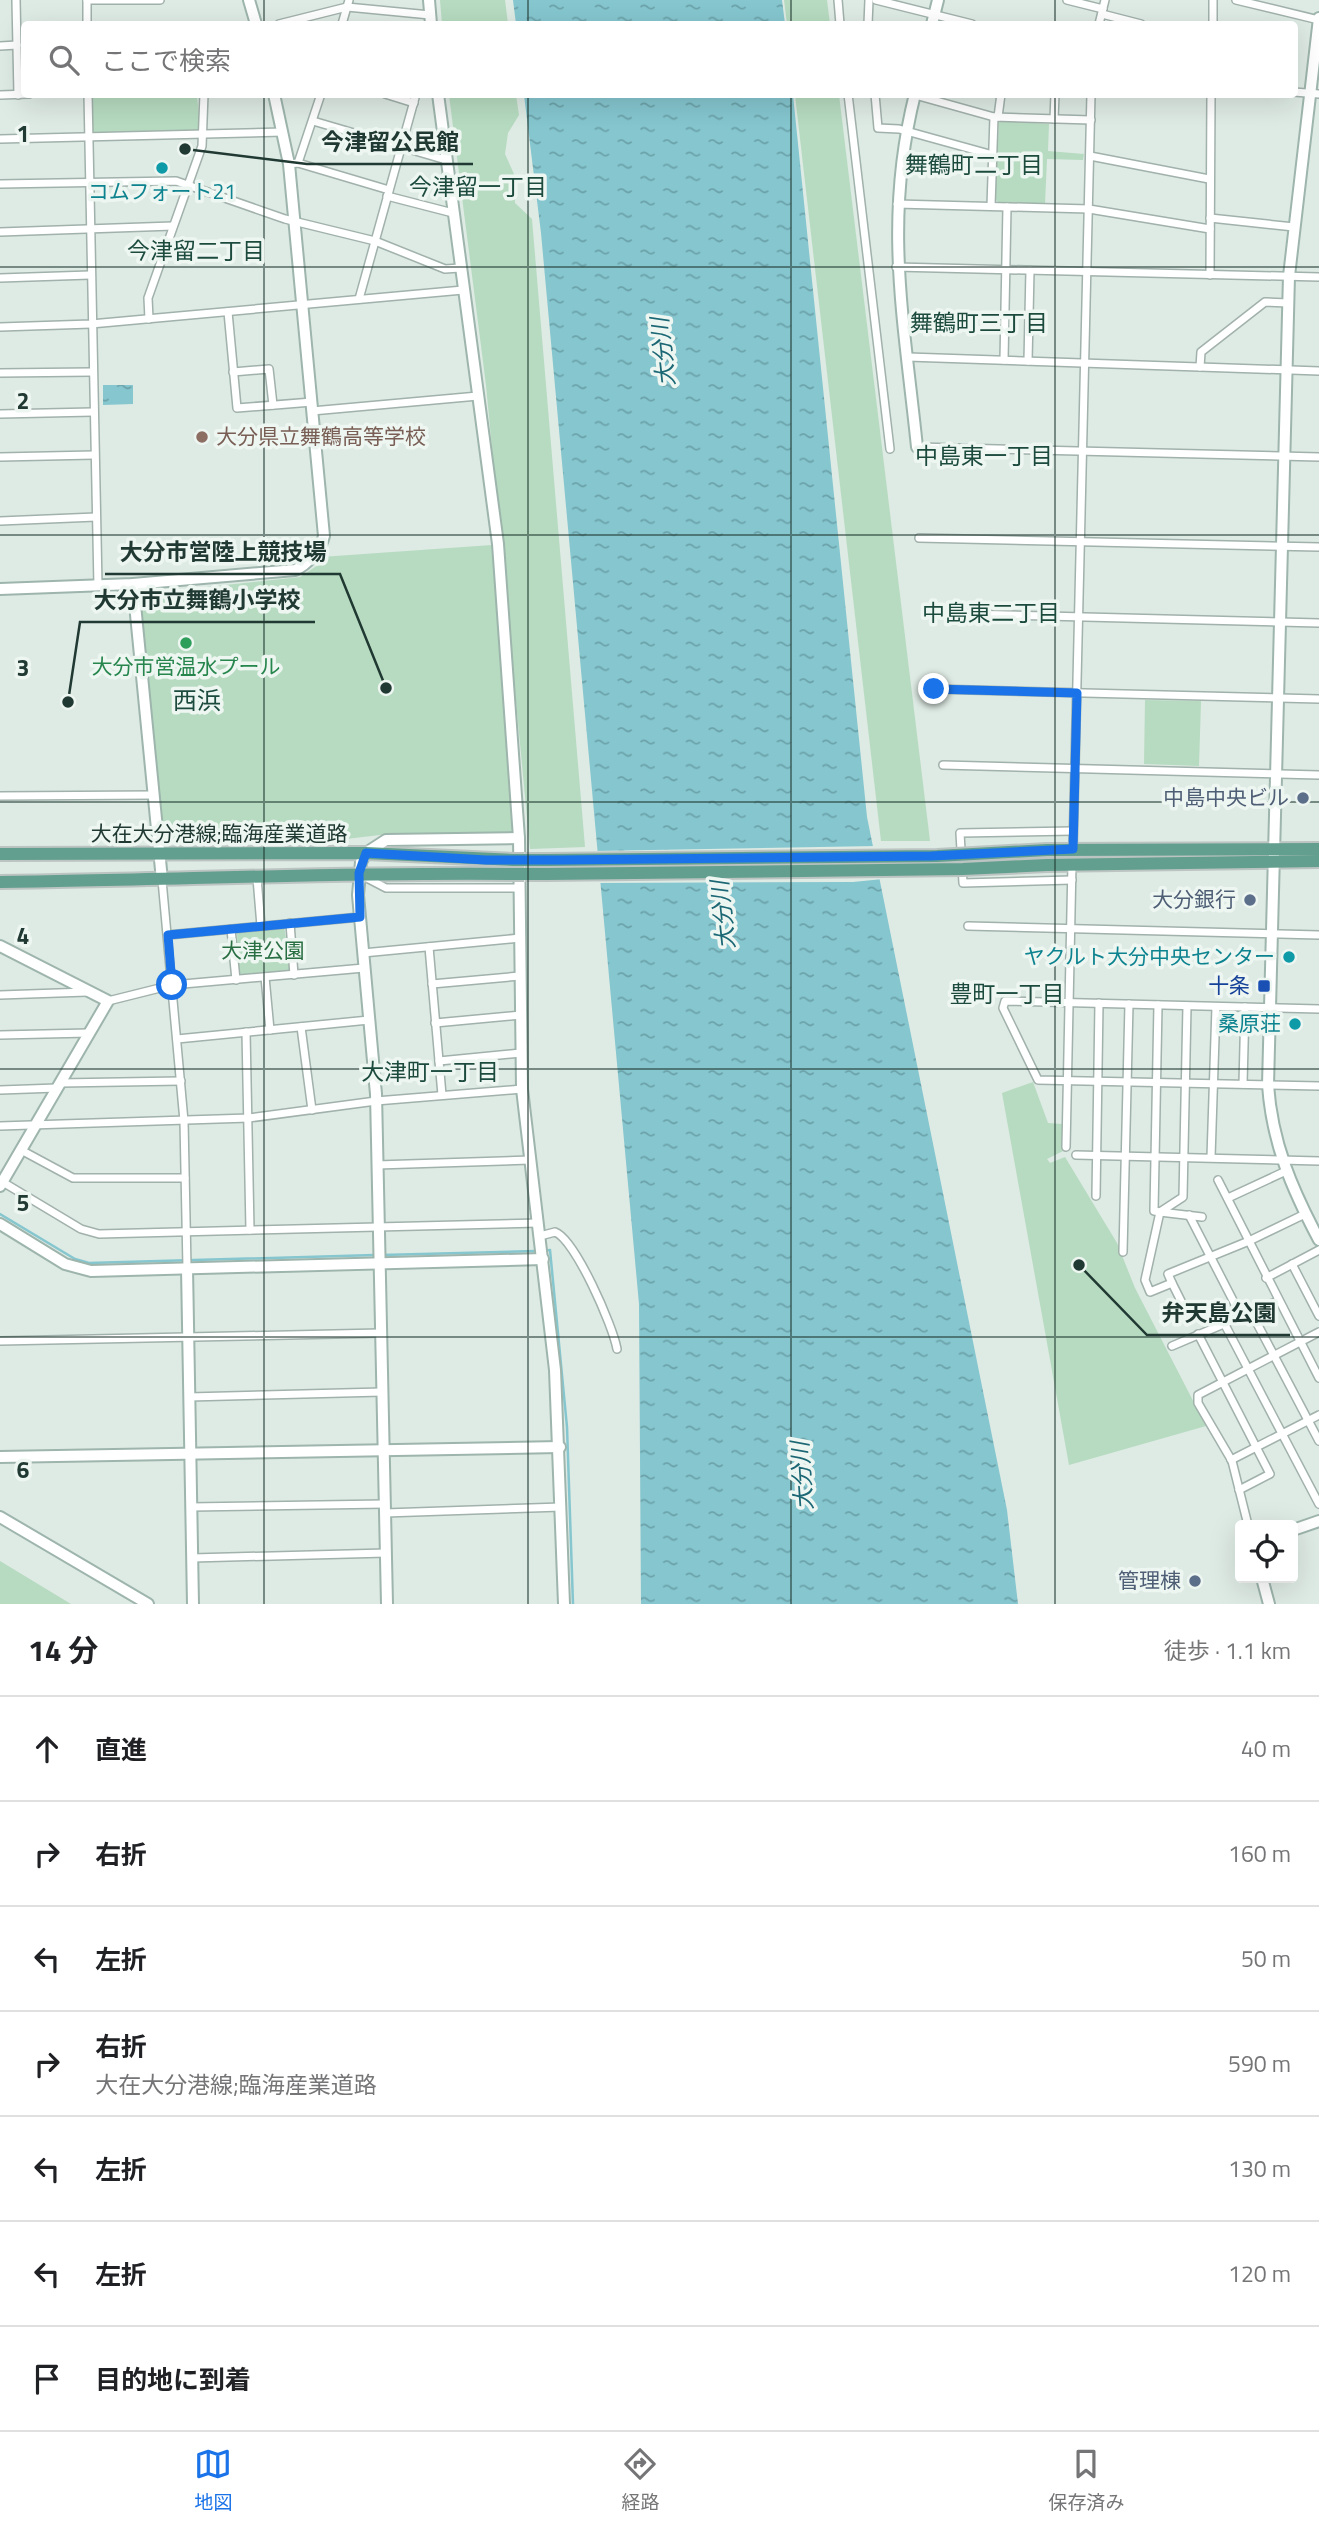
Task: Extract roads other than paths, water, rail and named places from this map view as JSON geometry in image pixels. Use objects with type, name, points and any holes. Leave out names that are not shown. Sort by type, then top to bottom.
[{"type":"main road","name":"大在大分港線;臨海産業道路","points":[[547,867],[950,856],[1073,849],[1274,854],[1319,861]]},
{"type":"main road","name":"大在大分港線;臨海産業道路","points":[[0,882],[257,878],[519,867],[963,869],[1274,854],[1319,849]]},
{"type":"main road","name":"大在大分港線;臨海産業道路","points":[[0,854],[366,853],[519,867]]},
{"type":"street","points":[[16,0],[18,95]]},
{"type":"street","points":[[87,21],[87,0],[160,0]]},
{"type":"street","points":[[249,0],[255,21]]},
{"type":"street","points":[[422,0],[431,20]]},
{"type":"street","points":[[429,0],[431,20]]},
{"type":"street","points":[[838,0],[840,21]]},
{"type":"street","points":[[868,21],[869,0]]},
{"type":"street","points":[[876,0],[933,20],[938,0]]},
{"type":"street","points":[[1067,0],[1130,21]]},
{"type":"street","points":[[1100,21],[1105,0]]},
{"type":"street","points":[[1213,0],[1213,21]]},
{"type":"street","points":[[1236,0],[1319,19],[1314,94],[1289,276],[1268,1085],[1272,1123],[1282,1159],[1319,1240]]},
{"type":"street","points":[[289,21],[348,4],[431,20]]},
{"type":"street","points":[[343,21],[348,4]]},
{"type":"street","points":[[0,46],[17,45]]},
{"type":"street","points":[[0,95],[21,95]]},
{"type":"street","points":[[88,98],[98,586]]},
{"type":"street","points":[[149,319],[148,298],[205,134],[204,98]]},
{"type":"street","points":[[0,589],[133,584],[295,570],[303,566],[322,544],[324,536],[295,222],[294,164],[275,98]]},
{"type":"street","points":[[294,164],[320,98]]},
{"type":"street","points":[[398,98],[414,103]]},
{"type":"street","points":[[359,299],[415,98]]},
{"type":"street","points":[[438,98],[498,544],[519,838],[522,1088],[542,1249],[559,1447],[564,1604]]},
{"type":"street","points":[[848,98],[890,449]]},
{"type":"street","points":[[875,98],[878,128],[906,131],[993,155]]},
{"type":"street","points":[[914,98],[906,131],[896,204],[897,267],[917,447],[1319,457]]},
{"type":"street","points":[[929,98],[996,117],[1090,120]]},
{"type":"street","points":[[991,206],[996,117],[1000,98]]},
{"type":"street","points":[[1054,119],[1055,98]]},
{"type":"street","points":[[1073,849],[1091,98]]},
{"type":"street","points":[[1210,275],[1211,98]]},
{"type":"street","points":[[313,121],[446,160]]},
{"type":"street","points":[[0,139],[283,132]]},
{"type":"street","points":[[1090,156],[1209,179]]},
{"type":"street","points":[[294,164],[453,213]]},
{"type":"street","points":[[0,184],[176,181],[295,222],[375,241],[445,268],[460,268]]},
{"type":"street","points":[[896,204],[1088,209],[1210,229]]},
{"type":"street","points":[[1004,360],[1007,207]]},
{"type":"street","points":[[1210,218],[1294,228]]},
{"type":"street","points":[[0,232],[173,226]]},
{"type":"street","points":[[897,267],[1319,277]]},
{"type":"street","points":[[1028,361],[1030,270]]},
{"type":"street","points":[[0,278],[90,275]]},
{"type":"street","points":[[0,327],[91,324],[463,290]]},
{"type":"street","points":[[1200,367],[1200,352],[1265,302],[1288,303]]},
{"type":"street","points":[[228,312],[237,408],[478,396]]},
{"type":"street","points":[[908,357],[1319,370]]},
{"type":"street","points":[[233,372],[269,369],[273,405]]},
{"type":"street","points":[[0,373],[92,372]]},
{"type":"street","points":[[0,414],[93,412]]},
{"type":"street","points":[[0,457],[94,455]]},
{"type":"street","points":[[0,521],[96,517]]},
{"type":"street","points":[[919,537],[1319,547]]},
{"type":"street","points":[[133,584],[184,1121],[193,1604]]},
{"type":"street","points":[[927,613],[1319,624]]},
{"type":"street","points":[[934,689],[1319,699]]},
{"type":"street","points":[[943,765],[1319,775]]},
{"type":"street","points":[[0,796],[154,795]]},
{"type":"street","points":[[1072,880],[963,883],[960,833],[1073,831]]},
{"type":"street","points":[[387,1604],[376,1101],[360,917],[359,873],[366,853],[386,840],[519,838]]},
{"type":"street","points":[[1066,1147],[1072,864]]},
{"type":"street","points":[[359,873],[379,887],[386,888],[519,888]]},
{"type":"street","points":[[257,878],[261,926]]},
{"type":"street","points":[[168,935],[360,917]]},
{"type":"street","points":[[290,923],[295,975]]},
{"type":"street","points":[[968,926],[1319,934]]},
{"type":"street","points":[[231,929],[236,980]]},
{"type":"street","points":[[363,953],[520,938]]},
{"type":"street","points":[[0,946],[108,1001],[172,985],[364,968]]},
{"type":"street","points":[[429,947],[442,1096]]},
{"type":"street","points":[[432,984],[520,976]]},
{"type":"street","points":[[265,977],[270,1030]]},
{"type":"street","points":[[0,995],[91,992]]},
{"type":"street","points":[[108,1001],[1,1183],[89,1232],[538,1223]]},
{"type":"street","points":[[1319,1009],[1005,1001],[1003,1008],[1038,1080],[1319,1086]]},
{"type":"street","points":[[1096,1196],[1099,1003]]},
{"type":"street","points":[[1124,1252],[1129,1004]]},
{"type":"street","points":[[1158,1005],[1154,1211],[1202,1217]]},
{"type":"street","points":[[1171,1283],[1150,1292],[1145,1280],[1160,1212],[1183,1197],[1187,1006]]},
{"type":"street","points":[[1212,1157],[1216,1007]]},
{"type":"street","points":[[1243,1084],[1245,1007]]},
{"type":"street","points":[[435,1023],[521,1015]]},
{"type":"street","points":[[177,1039],[369,1020]]},
{"type":"street","points":[[301,1027],[312,1110]]},
{"type":"street","points":[[246,1032],[250,1230]]},
{"type":"street","points":[[0,1035],[89,1033]]},
{"type":"street","points":[[439,1061],[521,1053]]},
{"type":"street","points":[[0,1090],[181,1081]]},
{"type":"street","points":[[0,1126],[249,1118],[376,1101],[522,1088]]},
{"type":"street","points":[[21,1150],[73,1178],[185,1178]]},
{"type":"street","points":[[1076,1155],[1319,1161]]},
{"type":"street","points":[[377,1165],[530,1160]]},
{"type":"street","points":[[1228,1198],[1286,1171]]},
{"type":"street","points":[[1218,1180],[1319,1378]]},
{"type":"street","points":[[1187,1313],[1168,1274],[1249,1241],[1305,1214]]},
{"type":"street","points":[[1189,1216],[1241,1316]]},
{"type":"street","points":[[0,1224],[79,1270],[542,1249],[555,1232],[569,1242],[608,1317],[617,1349]]},
{"type":"street","points":[[1266,1278],[1319,1250]]},
{"type":"street","points":[[1292,1264],[1319,1316]]},
{"type":"street","points":[[1172,1346],[1278,1301]]},
{"type":"street","points":[[1251,1312],[1319,1441]]},
{"type":"street","points":[[1224,1323],[1319,1504]]},
{"type":"street","points":[[1247,1520],[1231,1460],[1198,1403],[1198,1395],[1319,1332]]},
{"type":"street","points":[[0,1341],[381,1333]]},
{"type":"street","points":[[1198,1334],[1270,1474],[1239,1490]]},
{"type":"street","points":[[189,1397],[382,1392]]},
{"type":"street","points":[[1231,1460],[1319,1415]]},
{"type":"street","points":[[0,1457],[559,1447]]},
{"type":"street","points":[[191,1507],[561,1507]]},
{"type":"street","points":[[0,1517],[148,1604]]},
{"type":"street","points":[[1298,1528],[1319,1521]]},
{"type":"street","points":[[192,1558],[386,1553]]},
{"type":"street","points":[[1263,1583],[1269,1604]]},
{"type":"water","points":[[513,0],[782,0],[785,21],[516,21]]},
{"type":"water","name":"大分川","points":[[524,98],[793,98],[867,817],[1007,1510],[1018,1604],[641,1604],[639,1304],[541,233]]},
{"type":"water","points":[[103,385],[133,385],[133,404],[103,405]]},
{"type":"waterway","points":[[0,1214],[75,1259],[89,1263],[375,1255]]},
{"type":"waterway","points":[[543,1251],[550,1250],[567,1427],[573,1604]]},
{"type":"waterway","points":[[382,1255],[536,1251]]},
{"type":"place","name":"今津留公民館","points":[[185,149]]},
{"type":"place","name":"コムフォート21","points":[[162,168]]},
{"type":"place","name":"大分県立舞鶴高等学校","points":[[202,437]]},
{"type":"place","name":"大分市営温水プール","points":[[186,643]]},
{"type":"place","name":"大分市営陸上競技場","points":[[386,688]]},
{"type":"place","name":"大分市立舞鶴小学校","points":[[68,702]]},
{"type":"place","name":"中島中央ビル","points":[[1303,798]]},
{"type":"place","name":"大分銀行","points":[[1250,900]]},
{"type":"place","name":"ヤクルト大分中央センター","points":[[1289,957]]},
{"type":"place","name":"十条","points":[[1264,986]]},
{"type":"place","name":"桑原荘","points":[[1295,1024]]},
{"type":"place","name":"弁天島公園","points":[[1079,1265]]},
{"type":"place","name":"管理棟","points":[[1195,1581]]},
{"type":"district","name":"舞鶴町二丁目","points":[[974,165]]},
{"type":"district","name":"今津留一丁目","points":[[478,187]]},
{"type":"district","name":"今津留二丁目","points":[[196,251]]},
{"type":"district","name":"舞鶴町三丁目","points":[[979,323]]},
{"type":"district","name":"中島東一丁目","points":[[984,456]]},
{"type":"district","name":"中島東二丁目","points":[[991,613]]},
{"type":"district","name":"西浜","points":[[197,701]]},
{"type":"district","name":"豊町一丁目","points":[[1007,994]]},
{"type":"district","name":"大津町一丁目","points":[[430,1072]]},
{"type":"park label","name":"大津公園","points":[[263,951]]}]
